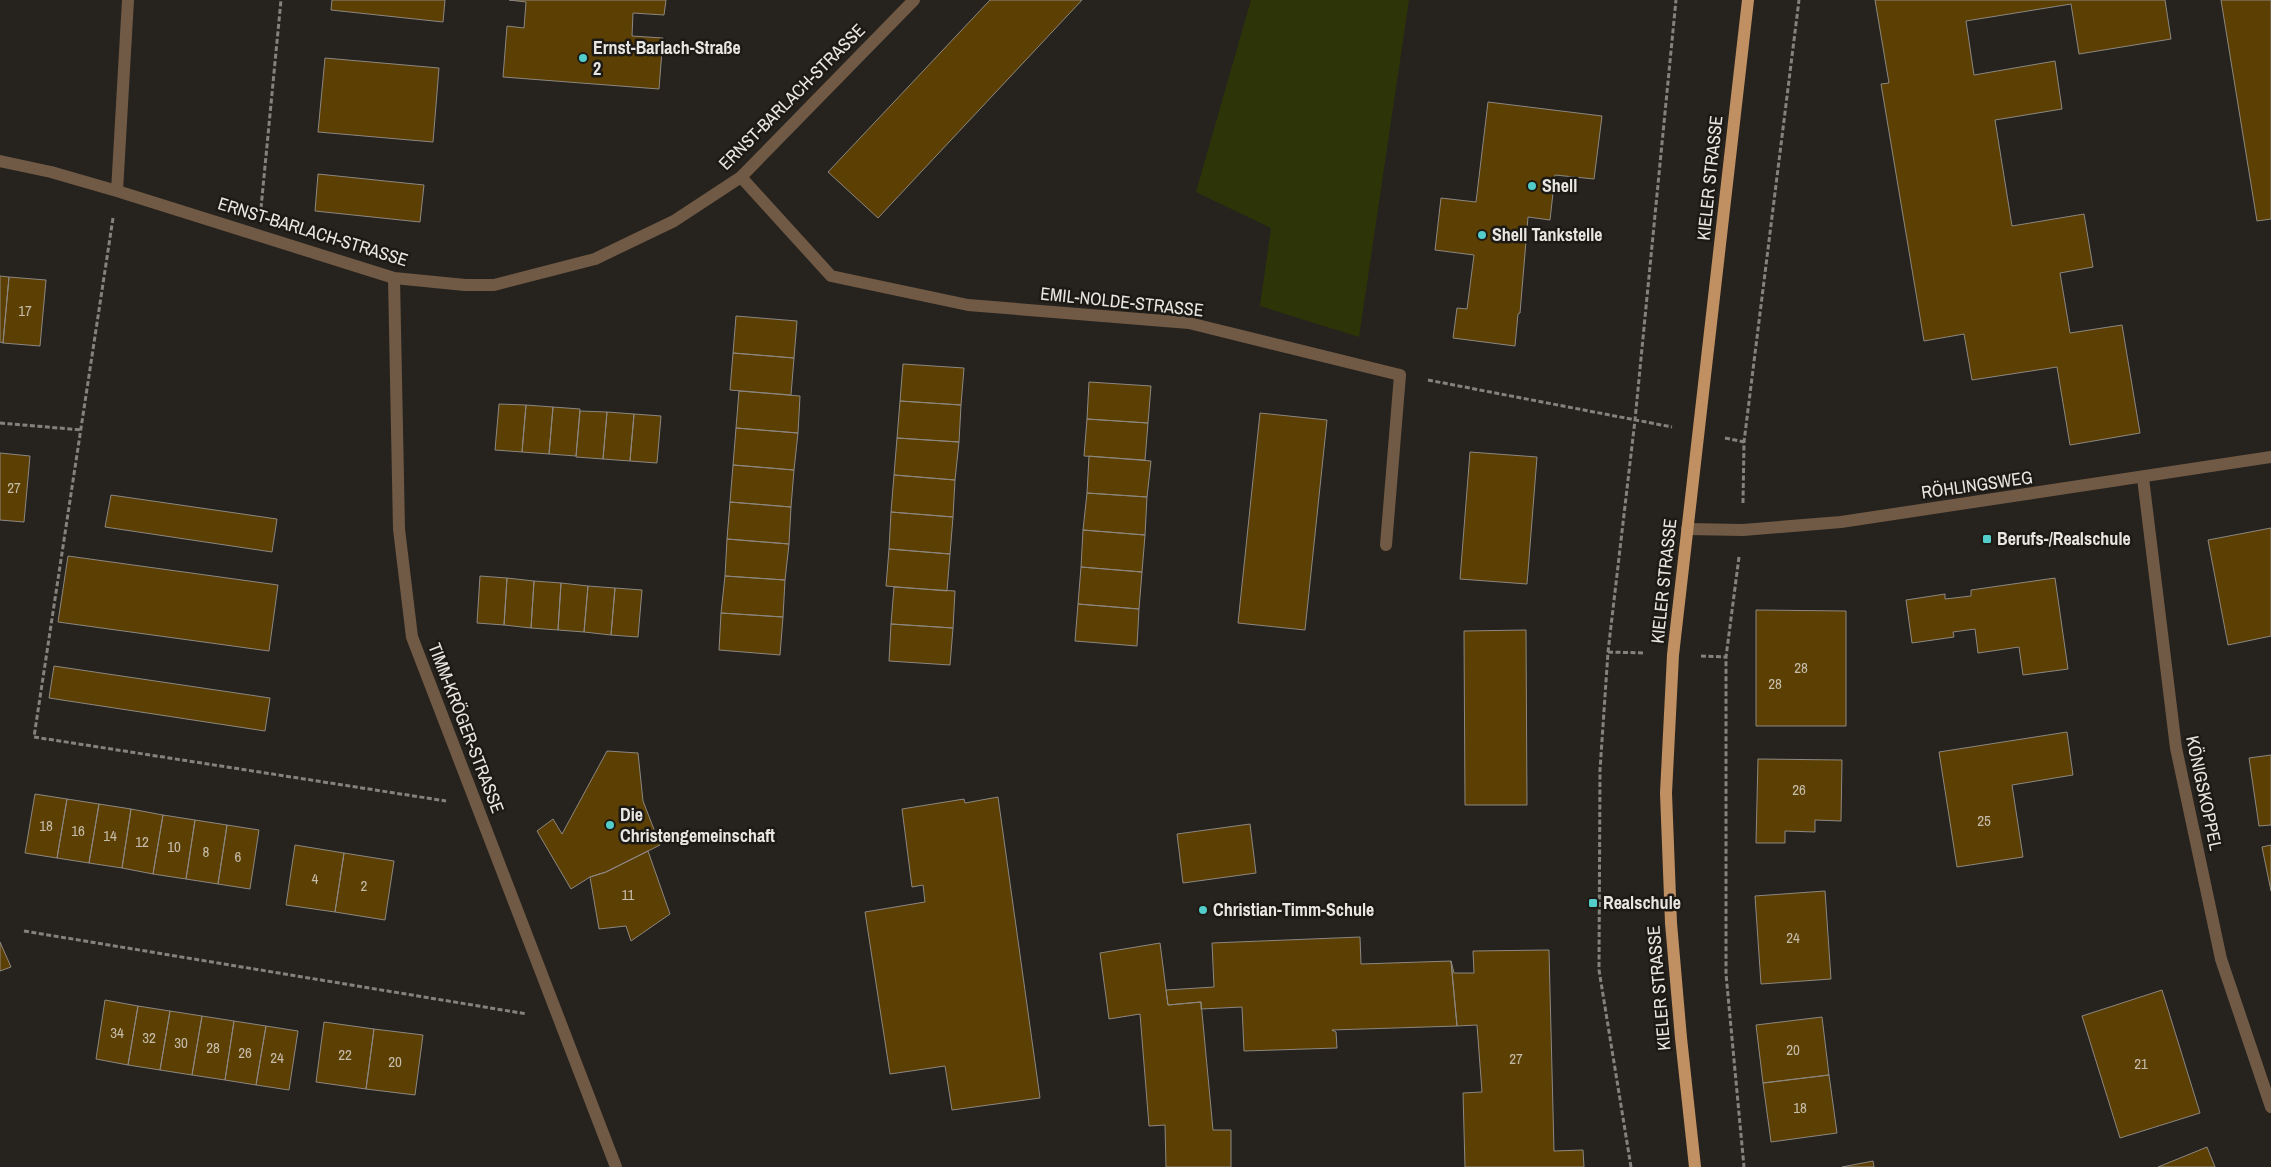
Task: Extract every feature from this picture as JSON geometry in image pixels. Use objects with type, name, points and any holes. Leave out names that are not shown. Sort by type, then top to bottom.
[{"type":"main road","name":"KIELER STRASSE","points":[[1695,1167],[1672,932],[1666,793],[1673,655],[1748,0]]},
{"type":"street","points":[[117,191],[128,0]]},
{"type":"street","name":"ERNST-BARLACH-STRASSE","points":[[0,161],[51,172],[117,191],[259,234],[394,278],[465,285],[494,285],[595,258],[674,221],[740,177],[914,0]]},
{"type":"street","name":"EMIL-NOLDE-STRASSE","points":[[740,177],[831,276],[968,305],[1189,323],[1400,375]]},
{"type":"street","name":"TIMM-KRÖGER-STRASSE","points":[[394,278],[399,529],[412,637],[616,1167]]},
{"type":"street","points":[[1386,545],[1400,375]]},
{"type":"street","name":"RÖHLINGSWEG","points":[[1687,529],[1743,530],[1842,522],[2143,478],[2271,457]]},
{"type":"street","name":"KÖNIGSKOPPEL","points":[[2143,478],[2176,748],[2221,959],[2271,1107]]},
{"type":"path","points":[[259,234],[281,0]]},
{"type":"path","points":[[1631,1167],[1599,970],[1600,780],[1608,652],[1635,420],[1676,0]]},
{"type":"path","points":[[1744,1167],[1726,974],[1726,657],[1743,530],[1744,442],[1799,0]]},
{"type":"path","points":[[117,191],[34,737],[476,806]]},
{"type":"path","points":[[1400,375],[1744,442]]},
{"type":"path","points":[[0,423],[82,430]]},
{"type":"path","points":[[24,931],[558,1019]]},
{"type":"green space","points":[[1251,0],[1409,0],[1359,337],[1260,306],[1271,228],[1196,192]]},
{"type":"building","points":[[332,0],[445,0],[443,22],[331,10]]},
{"type":"building","name":"Ernst-Barlach-Straße 2","points":[[509,0],[666,0],[664,15],[633,13],[632,36],[663,38],[659,89],[503,77],[507,26],[524,28],[526,2]]},
{"type":"building","points":[[990,0],[1082,0],[878,218],[828,172]]},
{"type":"building","points":[[1875,0],[2165,0],[2171,39],[2079,54],[2071,4],[1966,21],[1974,75],[2055,61],[2062,109],[1995,120],[2012,226],[2084,214],[2093,267],[2060,273],[2070,333],[2122,325],[2140,433],[2070,445],[2057,367],[1972,380],[1964,334],[1924,341],[1881,84],[1889,83]]},
{"type":"building","points":[[2221,0],[2271,0],[2271,219],[2257,221]]},
{"type":"building","points":[[325,58],[439,68],[433,142],[318,132]]},
{"type":"building","name":"Shell Tankstelle","points":[[1488,102],[1602,116],[1594,179],[1555,175],[1550,220],[1528,217],[1520,313],[1518,314],[1515,346],[1453,338],[1457,308],[1467,309],[1474,255],[1435,250],[1441,198],[1476,202]]},
{"type":"building","points":[[318,174],[424,185],[420,222],[315,211]]},
{"type":"building","points":[[0,276],[9,277],[3,343],[0,342]]},
{"type":"building","points":[[9,277],[46,280],[40,346],[3,343]]},
{"type":"building","points":[[736,316],[797,321],[794,358],[733,353]]},
{"type":"building","points":[[733,353],[794,358],[791,395],[730,390]]},
{"type":"building","points":[[903,364],[964,368],[961,405],[900,401]]},
{"type":"building","points":[[1089,382],[1151,386],[1148,423],[1087,419]]},
{"type":"building","points":[[739,391],[800,396],[798,433],[736,428]]},
{"type":"building","points":[[900,401],[961,405],[959,442],[897,438]]},
{"type":"building","points":[[499,404],[526,405],[522,452],[495,450]]},
{"type":"building","points":[[526,405],[553,407],[549,454],[522,452]]},
{"type":"building","points":[[553,407],[580,409],[576,456],[549,454]]},
{"type":"building","points":[[580,411],[607,412],[603,459],[576,457]]},
{"type":"building","points":[[607,412],[634,414],[630,461],[603,459]]},
{"type":"building","points":[[1260,413],[1327,420],[1305,630],[1238,623]]},
{"type":"building","points":[[634,414],[661,416],[657,463],[630,461]]},
{"type":"building","points":[[1087,419],[1148,423],[1145,460],[1084,456]]},
{"type":"building","points":[[736,428],[798,433],[794,470],[733,465]]},
{"type":"building","points":[[897,438],[959,442],[955,480],[894,475]]},
{"type":"building","points":[[1470,452],[1537,457],[1527,584],[1460,579]]},
{"type":"building","points":[[0,453],[30,456],[24,522],[0,520]]},
{"type":"building","points":[[1089,456],[1151,461],[1147,497],[1087,493]]},
{"type":"building","points":[[733,465],[794,470],[791,507],[730,502]]},
{"type":"building","points":[[894,475],[955,480],[953,517],[891,512]]},
{"type":"building","points":[[1087,493],[1147,497],[1145,535],[1083,530]]},
{"type":"building","points":[[111,495],[277,519],[272,552],[105,527]]},
{"type":"building","points":[[730,502],[791,507],[789,544],[727,539]]},
{"type":"building","points":[[891,512],[953,517],[950,554],[889,549]]},
{"type":"building","points":[[2271,528],[2271,636],[2228,645],[2208,540]]},
{"type":"building","points":[[1083,530],[1145,535],[1142,572],[1081,567]]},
{"type":"building","points":[[727,539],[789,544],[785,580],[725,576]]},
{"type":"building","points":[[889,549],[950,554],[947,591],[886,586]]},
{"type":"building","points":[[68,556],[278,585],[269,651],[58,622]]},
{"type":"building","points":[[1081,567],[1142,572],[1139,609],[1078,604]]},
{"type":"building","points":[[480,576],[507,578],[504,625],[477,623]]},
{"type":"building","points":[[725,576],[785,580],[783,617],[721,613]]},
{"type":"building","points":[[507,578],[534,581],[531,628],[504,625]]},
{"type":"building","points":[[2055,578],[2068,669],[2023,675],[2019,647],[1978,653],[1975,629],[1953,632],[1954,637],[1912,643],[1906,600],[1945,594],[1945,599],[1971,596],[1971,590]]},
{"type":"building","points":[[534,581],[561,583],[558,630],[531,628]]},
{"type":"building","points":[[561,583],[588,586],[584,632],[558,630]]},
{"type":"building","points":[[588,586],[615,588],[611,635],[584,632]]},
{"type":"building","points":[[894,587],[955,591],[953,628],[891,624]]},
{"type":"building","points":[[615,588],[642,590],[638,637],[611,635]]},
{"type":"building","points":[[1078,604],[1139,609],[1137,646],[1075,641]]},
{"type":"building","points":[[1756,610],[1846,611],[1846,726],[1756,726]]},
{"type":"building","points":[[721,613],[783,617],[780,655],[719,650]]},
{"type":"building","points":[[891,624],[953,628],[950,665],[889,661]]},
{"type":"building","points":[[1526,630],[1527,805],[1465,805],[1464,631]]},
{"type":"building","points":[[54,666],[270,698],[265,731],[49,698]]},
{"type":"building","points":[[2067,732],[2073,775],[2012,785],[2023,857],[1957,867],[1939,752]]},
{"type":"building","name":"Die Christengemeinschaft","points":[[607,751],[638,753],[643,801],[660,845],[606,872],[590,877],[571,889],[537,831],[553,819],[562,834]]},
{"type":"building","points":[[2271,755],[2271,825],[2259,826],[2249,758]]},
{"type":"building","points":[[1758,759],[1842,760],[1841,821],[1815,820],[1815,832],[1785,831],[1785,843],[1756,843]]},
{"type":"building","points":[[35,794],[67,799],[57,858],[25,853]]},
{"type":"building","points":[[998,797],[1040,1098],[952,1110],[945,1066],[890,1074],[865,912],[925,902],[923,885],[912,887],[902,809],[964,799],[965,803]]},
{"type":"building","points":[[67,799],[99,804],[89,863],[57,858]]},
{"type":"building","points":[[99,804],[131,809],[122,868],[89,863]]},
{"type":"building","points":[[131,809],[163,815],[153,874],[122,868]]},
{"type":"building","points":[[163,815],[195,820],[186,879],[153,874]]},
{"type":"building","points":[[195,820],[227,825],[218,884],[186,879]]},
{"type":"building","points":[[1250,824],[1256,873],[1183,883],[1177,834]]},
{"type":"building","points":[[227,825],[259,830],[250,889],[218,884]]},
{"type":"building","points":[[295,845],[344,853],[335,912],[286,905]]},
{"type":"building","points":[[2271,845],[2271,891],[2262,847]]},
{"type":"building","points":[[648,851],[670,914],[631,941],[626,926],[599,929],[590,877],[606,872]]},
{"type":"building","points":[[344,853],[394,861],[385,920],[335,912]]},
{"type":"building","points":[[1825,891],[1831,979],[1761,984],[1755,896]]},
{"type":"building","points":[[1360,937],[1361,964],[1451,961],[1457,1026],[1332,1030],[1336,1032],[1337,1048],[1244,1051],[1242,1007],[1201,1009],[1201,1002],[1168,1005],[1166,990],[1214,987],[1212,943]]},
{"type":"building","points":[[0,942],[11,967],[0,971]]},
{"type":"building","points":[[1160,943],[1168,1005],[1201,1002],[1213,1130],[1231,1130],[1231,1167],[1166,1167],[1165,1125],[1149,1126],[1140,1014],[1109,1019],[1100,953]]},
{"type":"building","points":[[1549,950],[1554,1151],[1583,1150],[1584,1167],[1465,1167],[1463,1093],[1482,1092],[1477,1025],[1457,1026],[1451,961],[1454,973],[1474,973],[1473,951]]},
{"type":"building","points":[[2162,990],[2200,1113],[2120,1138],[2082,1016]]},
{"type":"building","points":[[105,1000],[138,1006],[128,1065],[96,1059]]},
{"type":"building","points":[[138,1006],[170,1011],[160,1070],[128,1065]]},
{"type":"building","points":[[170,1011],[202,1016],[192,1075],[160,1070]]},
{"type":"building","points":[[202,1016],[234,1021],[225,1080],[192,1075]]},
{"type":"building","points":[[1822,1017],[1829,1075],[1763,1083],[1756,1025]]},
{"type":"building","points":[[234,1021],[266,1026],[256,1085],[225,1080]]},
{"type":"building","points":[[324,1022],[374,1029],[366,1089],[316,1082]]},
{"type":"building","points":[[266,1026],[298,1031],[289,1090],[256,1085]]},
{"type":"building","points":[[374,1029],[423,1035],[415,1095],[366,1089]]},
{"type":"building","points":[[1829,1075],[1837,1133],[1771,1142],[1763,1083]]},
{"type":"building","points":[[2207,1147],[2215,1167],[2158,1167]]},
{"type":"building","points":[[1873,1161],[1874,1167],[1842,1167]]},
{"type":"place","name":"Ernst-Barlach-Straße 2","points":[[583,58]]},
{"type":"place","name":"Shell","points":[[1532,186]]},
{"type":"place","name":"Shell Tankstelle","points":[[1482,235]]},
{"type":"place","name":"Berufs-/Realschule","points":[[1987,539]]},
{"type":"place","name":"Die Christengemeinschaft","points":[[610,825]]},
{"type":"place","name":"Realschule","points":[[1593,903]]},
{"type":"place","name":"Christian-Timm-Schule","points":[[1203,910]]}]
